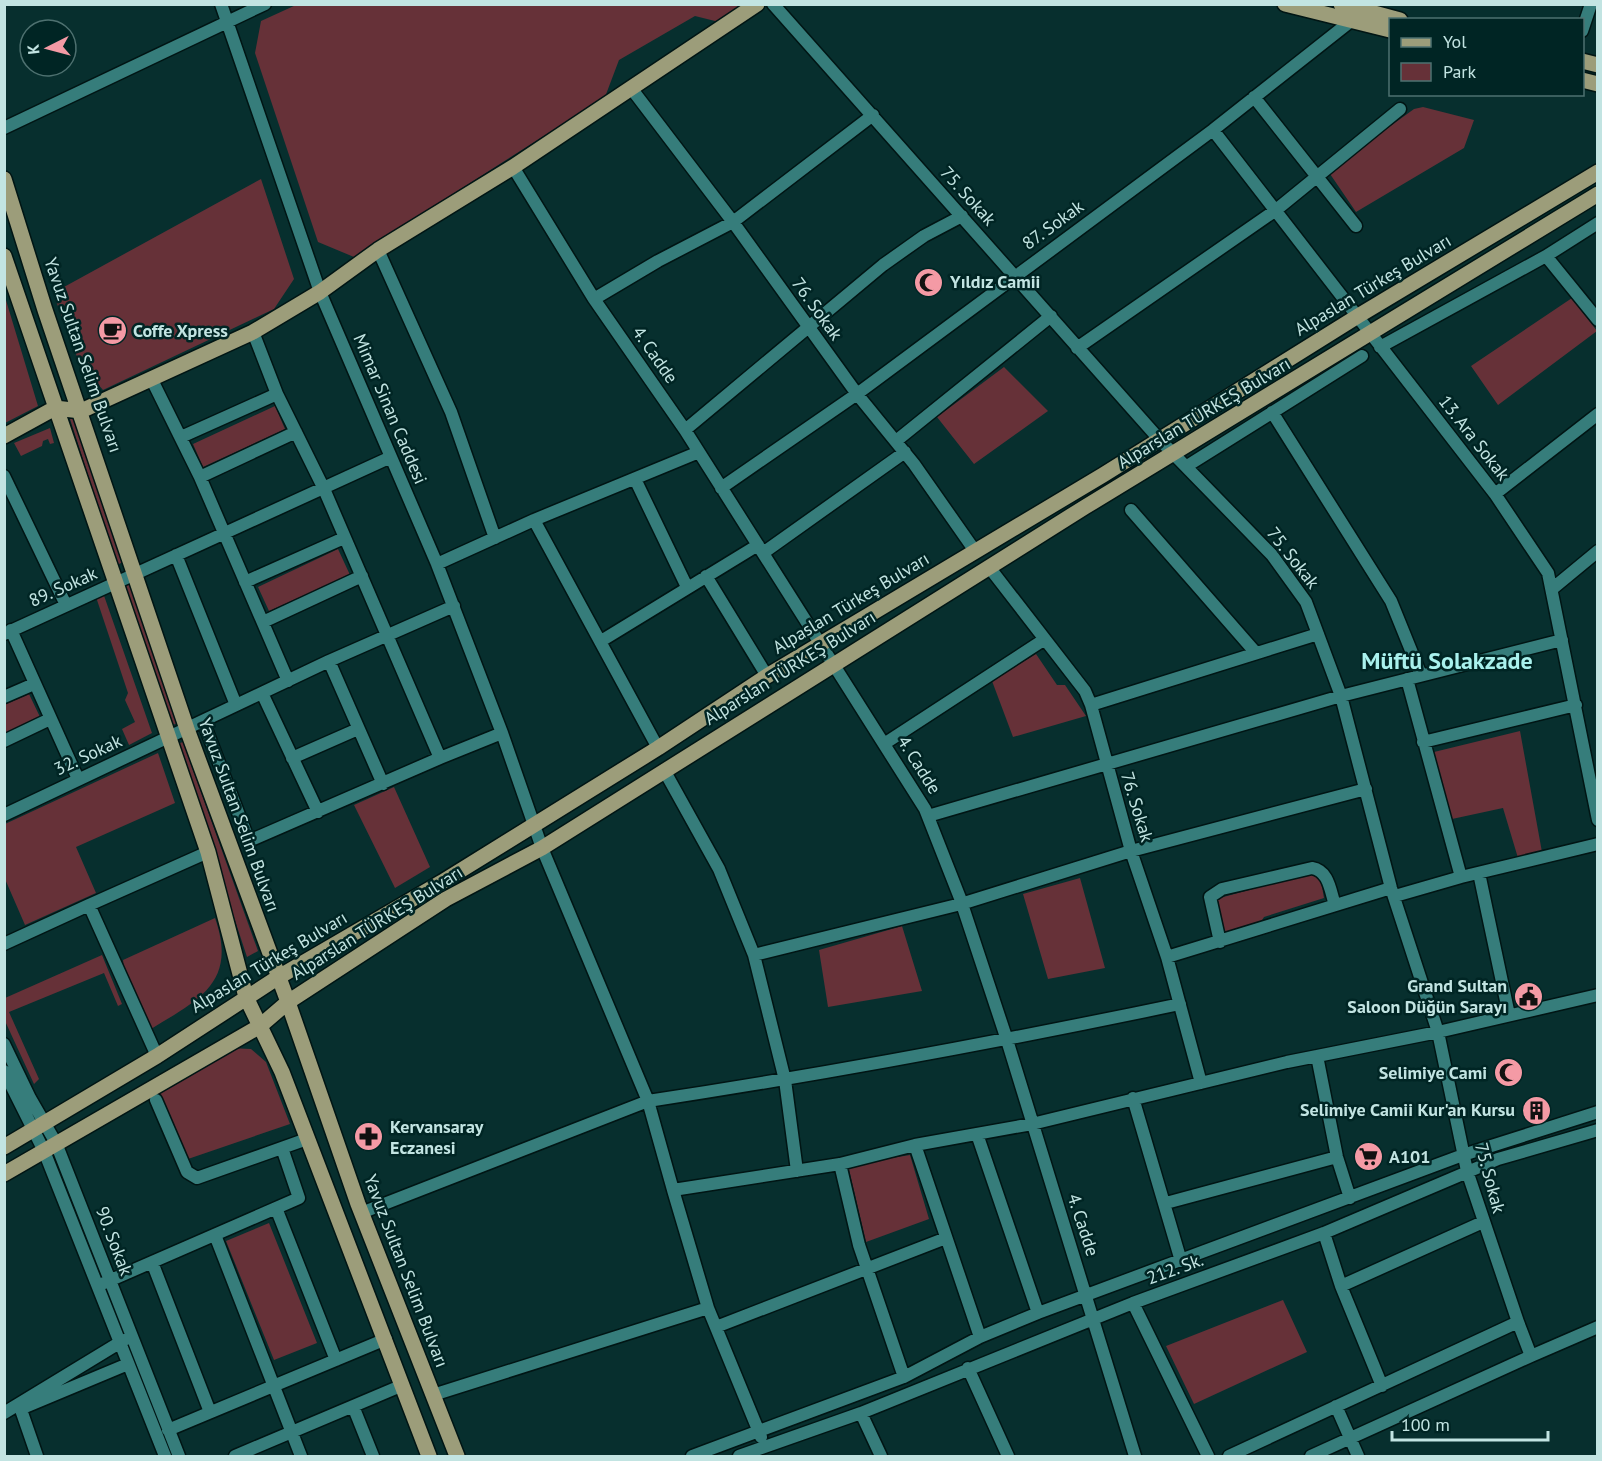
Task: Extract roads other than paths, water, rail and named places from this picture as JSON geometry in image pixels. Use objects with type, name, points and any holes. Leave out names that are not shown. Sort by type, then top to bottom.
[{"type":"main road","points":[[4,436],[54,408],[81,411],[253,332],[320,292],[378,250],[513,167],[757,4]]},
{"type":"main road","points":[[1285,4],[1389,30]]},
{"type":"main road","points":[[1341,4],[1367,8],[1394,18]]},
{"type":"main road","name":"Alpaslan Türkeş Bulvarı","points":[[4,1147],[157,1056],[277,978],[442,882],[658,748],[766,676],[820,646],[1358,316],[1598,172]]},
{"type":"main road","name":"Yavuz Sultan Selim Bulvarı","points":[[4,179],[45,310],[137,575],[187,729],[277,978],[288,1002],[361,1213],[457,1456]]},
{"type":"main road","name":"Alparslan TÜRKEŞ Bulvarı","points":[[4,1174],[260,1026],[288,1002],[446,899],[542,848],[832,664],[1598,194]]},
{"type":"main road","points":[[4,256],[114,584],[208,852],[246,997],[282,1072],[429,1456]]},
{"type":"street","name":"Mimar Sinan Caddesi","points":[[222,4],[320,292],[437,564],[502,733],[542,848],[648,1101],[708,1308],[765,1447]]},
{"type":"street","points":[[4,128],[228,24],[266,4]]},
{"type":"street","name":"75. Sokak","points":[[773,4],[1159,439],[1272,555],[1306,602],[1341,696],[1393,892],[1438,1032],[1467,1172],[1518,1322]]},
{"type":"street","points":[[1584,25],[1591,4]]},
{"type":"street","name":"87. Sokak","points":[[721,488],[857,394],[1213,130],[1367,8]]},
{"type":"street","name":"76. Sokak","points":[[631,88],[733,222],[857,394],[905,452],[975,551]]},
{"type":"street","points":[[1254,96],[1356,226]]},
{"type":"street","points":[[1077,348],[1276,210],[1400,109]]},
{"type":"street","points":[[594,299],[658,261],[733,222],[873,115]]},
{"type":"street","name":"13. Ara Sokak","points":[[1213,130],[1496,494],[1548,573],[1576,705],[1592,758],[1598,820]]},
{"type":"street","name":"4. Cadde","points":[[513,167],[594,299],[685,430],[928,816],[961,904],[1007,1040],[1135,1456]]},
{"type":"street","points":[[685,430],[904,250],[962,216]]},
{"type":"street","points":[[1380,347],[1546,256],[1598,223]]},
{"type":"street","points":[[378,250],[451,412],[495,538]]},
{"type":"street","points":[[1546,256],[1598,320]]},
{"type":"street","points":[[896,441],[1051,316]]},
{"type":"street","points":[[253,332],[277,394],[324,489],[389,635],[440,758]]},
{"type":"street","points":[[1187,466],[1362,356]]},
{"type":"street","points":[[152,380],[200,477],[222,534],[288,681]]},
{"type":"street","points":[[181,437],[277,394]]},
{"type":"street","points":[[1272,412],[1391,601],[1421,675]]},
{"type":"street","points":[[1496,494],[1598,414]]},
{"type":"street","points":[[200,477],[296,432]]},
{"type":"street","points":[[437,564],[534,520],[699,452]]},
{"type":"street","points":[[601,641],[706,576],[760,549],[905,452]]},
{"type":"street","name":"89. Sokak","points":[[8,632],[391,457]]},
{"type":"street","points":[[4,476],[66,605]]},
{"type":"street","points":[[634,479],[687,588]]},
{"type":"street","points":[[1131,510],[1256,653]]},
{"type":"street","points":[[534,520],[658,748]]},
{"type":"street","points":[[245,582],[344,537]]},
{"type":"street","points":[[1552,589],[1598,551]]},
{"type":"street","points":[[176,555],[236,705]]},
{"type":"street","name":"76. Sokak","points":[[989,567],[1085,691],[1091,705],[1131,851],[1167,957],[1201,1083]]},
{"type":"street","points":[[263,622],[362,576]]},
{"type":"street","points":[[706,576],[766,676]]},
{"type":"street","name":"32. Sokak","points":[[4,815],[329,661],[454,606]]},
{"type":"street","points":[[8,632],[78,779]]},
{"type":"street","points":[[1091,705],[1318,634]]},
{"type":"street","points":[[884,744],[1045,639]]},
{"type":"street","points":[[928,816],[1341,696],[1562,640]]},
{"type":"street","points":[[329,661],[383,784]]},
{"type":"street","points":[[1407,678],[1461,877]]},
{"type":"street","points":[[4,697],[34,684]]},
{"type":"street","points":[[262,693],[318,812]]},
{"type":"street","points":[[1423,742],[1576,705]]},
{"type":"street","points":[[4,741],[50,719]]},
{"type":"street","points":[[203,721],[249,842],[502,733]]},
{"type":"street","points":[[292,758],[358,729]]},
{"type":"street","points":[[664,770],[719,869],[754,955],[785,1080],[796,1171]]},
{"type":"street","points":[[754,955],[961,904],[1131,851],[1366,789]]},
{"type":"street","points":[[1167,957],[1335,905],[1598,844]]},
{"type":"street","points":[[4,944],[208,852]]},
{"type":"street","points":[[1220,942],[1210,897],[1222,888],[1312,868],[1326,875],[1335,905]]},
{"type":"street","points":[[1479,873],[1509,1015]]},
{"type":"street","points":[[89,905],[157,1056]]},
{"type":"street","points":[[673,1190],[840,1164],[915,1144],[1032,1124],[1133,1098],[1317,1056],[1438,1032],[1598,994]]},
{"type":"street","points":[[361,1213],[648,1101],[785,1080],[1007,1040],[1180,1004]]},
{"type":"street","name":"90. Sokak","points":[[4,1044],[110,1280],[178,1456]]},
{"type":"street","points":[[1317,1056],[1337,1157],[1350,1198]]},
{"type":"street","name":"90. Sokak","points":[[4,1071],[39,1126]]},
{"type":"street","points":[[1133,1098],[1166,1203],[1181,1261]]},
{"type":"street","points":[[156,1100],[186,1172],[197,1178],[307,1139]]},
{"type":"street","points":[[692,1456],[904,1377],[980,1337],[1038,1313],[1463,1155],[1598,1112]]},
{"type":"street","name":"212. Sk.","points":[[740,1456],[861,1413],[968,1368],[1324,1233],[1498,1159],[1598,1130]]},
{"type":"street","points":[[977,1134],[1038,1313]]},
{"type":"street","points":[[915,1144],[980,1337]]},
{"type":"street","name":"90. Sokak","points":[[50,1147],[97,1286],[128,1364],[160,1455]]},
{"type":"street","points":[[97,1286],[299,1198],[282,1148]]},
{"type":"street","points":[[1166,1203],[1337,1157]]},
{"type":"street","points":[[840,1164],[867,1268],[904,1377]]},
{"type":"street","points":[[276,1208],[336,1360]]},
{"type":"street","points":[[1341,1286],[1483,1222]]},
{"type":"street","points":[[1324,1233],[1341,1286],[1382,1386]]},
{"type":"street","points":[[215,1235],[301,1456]]},
{"type":"street","points":[[716,1327],[946,1238]]},
{"type":"street","points":[[152,1262],[210,1413]]},
{"type":"street","points":[[1133,1304],[1208,1456]]},
{"type":"street","points":[[433,1395],[708,1308]]},
{"type":"street","points":[[1229,1456],[1518,1322],[1531,1356]]},
{"type":"street","points":[[1311,1456],[1598,1327]]},
{"type":"street","points":[[20,1406],[132,1336]]},
{"type":"street","points":[[168,1430],[386,1339]]},
{"type":"street","points":[[4,1413],[128,1364]]},
{"type":"street","points":[[968,1368],[1008,1456]]},
{"type":"street","points":[[235,1456],[403,1385]]},
{"type":"street","points":[[20,1406],[37,1456]]},
{"type":"street","points":[[353,1406],[373,1456]]},
{"type":"street","points":[[1336,1406],[1358,1456]]},
{"type":"street","points":[[861,1413],[881,1456]]},
{"type":"place","name":"Yıldız Camii","points":[[929,282]]},
{"type":"place","name":"Coffe Xpress","points":[[112,331]]},
{"type":"place","name":"Grand Sultan Saloon Düğün Sarayı","points":[[1528,996]]},
{"type":"place","name":"Selimiye Cami","points":[[1508,1073]]},
{"type":"place","name":"Selimiye Camii Kur'an Kursu","points":[[1536,1110]]},
{"type":"place","name":"Kervansaray Eczanesi","points":[[369,1137]]},
{"type":"place","name":"A101","points":[[1368,1157]]},
{"type":"district","name":"Müftü Solakzade","points":[[1447,661]]}]
